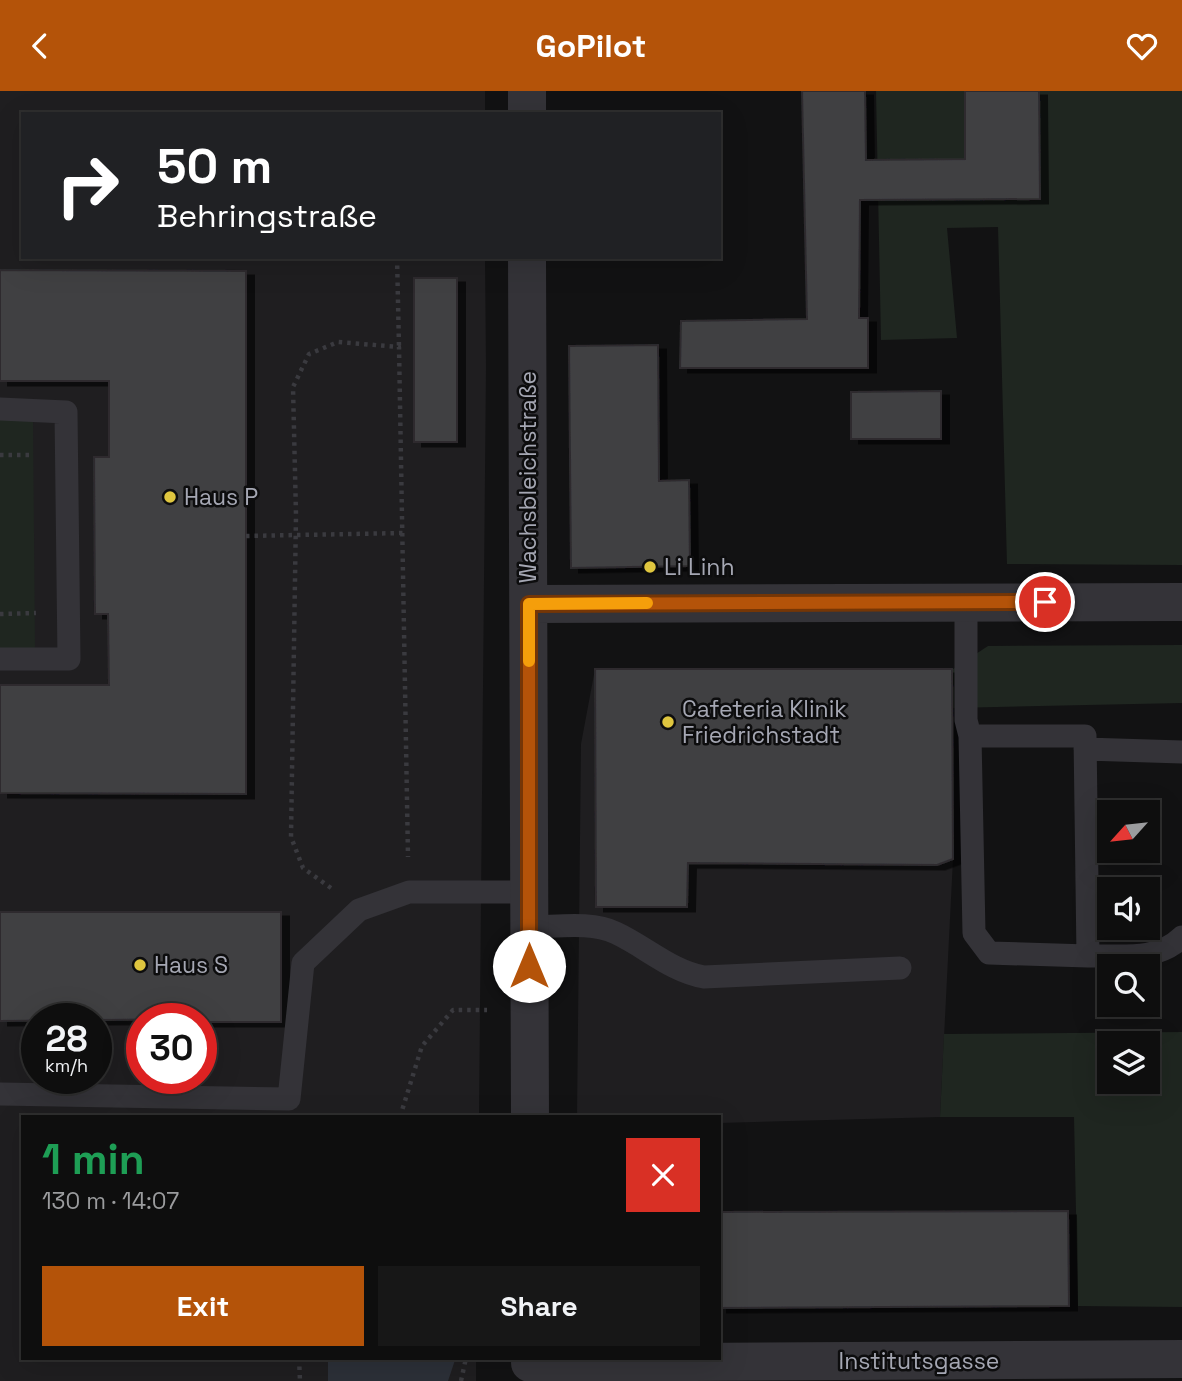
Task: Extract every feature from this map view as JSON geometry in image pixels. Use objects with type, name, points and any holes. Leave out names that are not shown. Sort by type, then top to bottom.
[{"type":"street","points":[[527,91],[527,112]]},
{"type":"street","name":"Wachsbleichstraße","points":[[527,259],[530,1115]]},
{"type":"street","points":[[529,604],[1182,602]]},
{"type":"street","name":"Institutsgasse","points":[[530,1367],[1182,1359]]},
{"type":"lane","points":[[0,409],[66,412],[69,659],[0,659]]},
{"type":"lane","points":[[966,603],[966,720],[970,736],[974,933],[989,953],[1088,956],[1150,955],[1171,948],[1182,937]]},
{"type":"lane","points":[[970,736],[1085,736],[1088,956]]},
{"type":"lane","points":[[1085,749],[1182,752]]},
{"type":"lane","points":[[0,1094],[289,1099],[303,963],[359,910],[409,892],[529,910],[598,927],[616,933],[685,974],[704,977],[900,968]]},
{"type":"path","points":[[397,259],[409,892]]},
{"type":"path","points":[[359,910],[303,867],[291,837],[295,536],[293,387],[309,354],[338,342],[398,347]]},
{"type":"path","points":[[246,536],[403,533]]},
{"type":"path","points":[[401,1115],[422,1046],[453,1010],[530,1009]]},
{"type":"path","points":[[299,1360],[300,1381]]},
{"type":"path","points":[[461,1381],[466,1360]]},
{"type":"shaded area","points":[[0,91],[485,91],[485,112],[21,112],[21,259],[485,259],[486,367],[479,1115],[21,1115],[21,1360],[476,1360],[476,1381],[0,1381]]},
{"type":"shaded area","points":[[876,91],[1182,91],[1182,565],[1007,564],[998,227],[947,228],[957,338],[881,340]]},
{"type":"shaded area","points":[[33,418],[35,649],[0,649],[0,419]]},
{"type":"shaded area","points":[[1182,645],[1182,703],[952,708],[953,669],[988,646]]},
{"type":"shaded area","points":[[595,669],[953,669],[953,859],[940,1117],[721,1123],[721,1115],[577,1115],[581,744]]},
{"type":"shaded area","points":[[1160,1032],[1182,1032],[1182,1307],[1078,1306],[1074,1117],[940,1117],[944,1034],[1097,1033],[1097,1094],[1160,1094]]},
{"type":"shaded area","points":[[328,1360],[455,1360],[448,1381],[328,1381]]},
{"type":"building","points":[[802,91],[865,91],[866,160],[965,159],[965,91],[1039,91],[1040,199],[860,200],[859,318],[868,318],[868,368],[680,368],[681,321],[807,319]]},
{"type":"building","name":"Haus P","points":[[0,270],[246,271],[246,794],[0,793],[0,685],[109,685],[108,614],[95,614],[94,457],[109,457],[109,381],[0,381]]},
{"type":"building","points":[[414,278],[457,278],[457,442],[414,442]]},
{"type":"building","points":[[658,345],[659,481],[689,480],[690,566],[571,568],[569,346]]},
{"type":"building","points":[[941,391],[941,439],[851,439],[851,392]]},
{"type":"building","points":[[595,669],[952,669],[953,859],[937,865],[688,863],[687,907],[596,907]]},
{"type":"building","name":"Haus S","points":[[0,912],[281,912],[281,1022],[217,1022],[217,1003],[126,1003],[126,1020],[112,1020],[112,1003],[21,1003],[21,1021],[0,1021]]},
{"type":"building","points":[[1068,1211],[1069,1306],[721,1308],[721,1212]]},
{"type":"slow traffic","points":[[529,661],[529,604],[647,603]]},
{"type":"place","name":"Haus P","points":[[170,497]]},
{"type":"place","name":"Li Linh","points":[[650,567]]},
{"type":"place","name":"Cafeteria Klinik Friedrichstadt","points":[[668,722]]},
{"type":"place","name":"Haus S","points":[[140,965]]},
{"type":"route","points":[[529,966],[529,604],[1045,602]]}]
